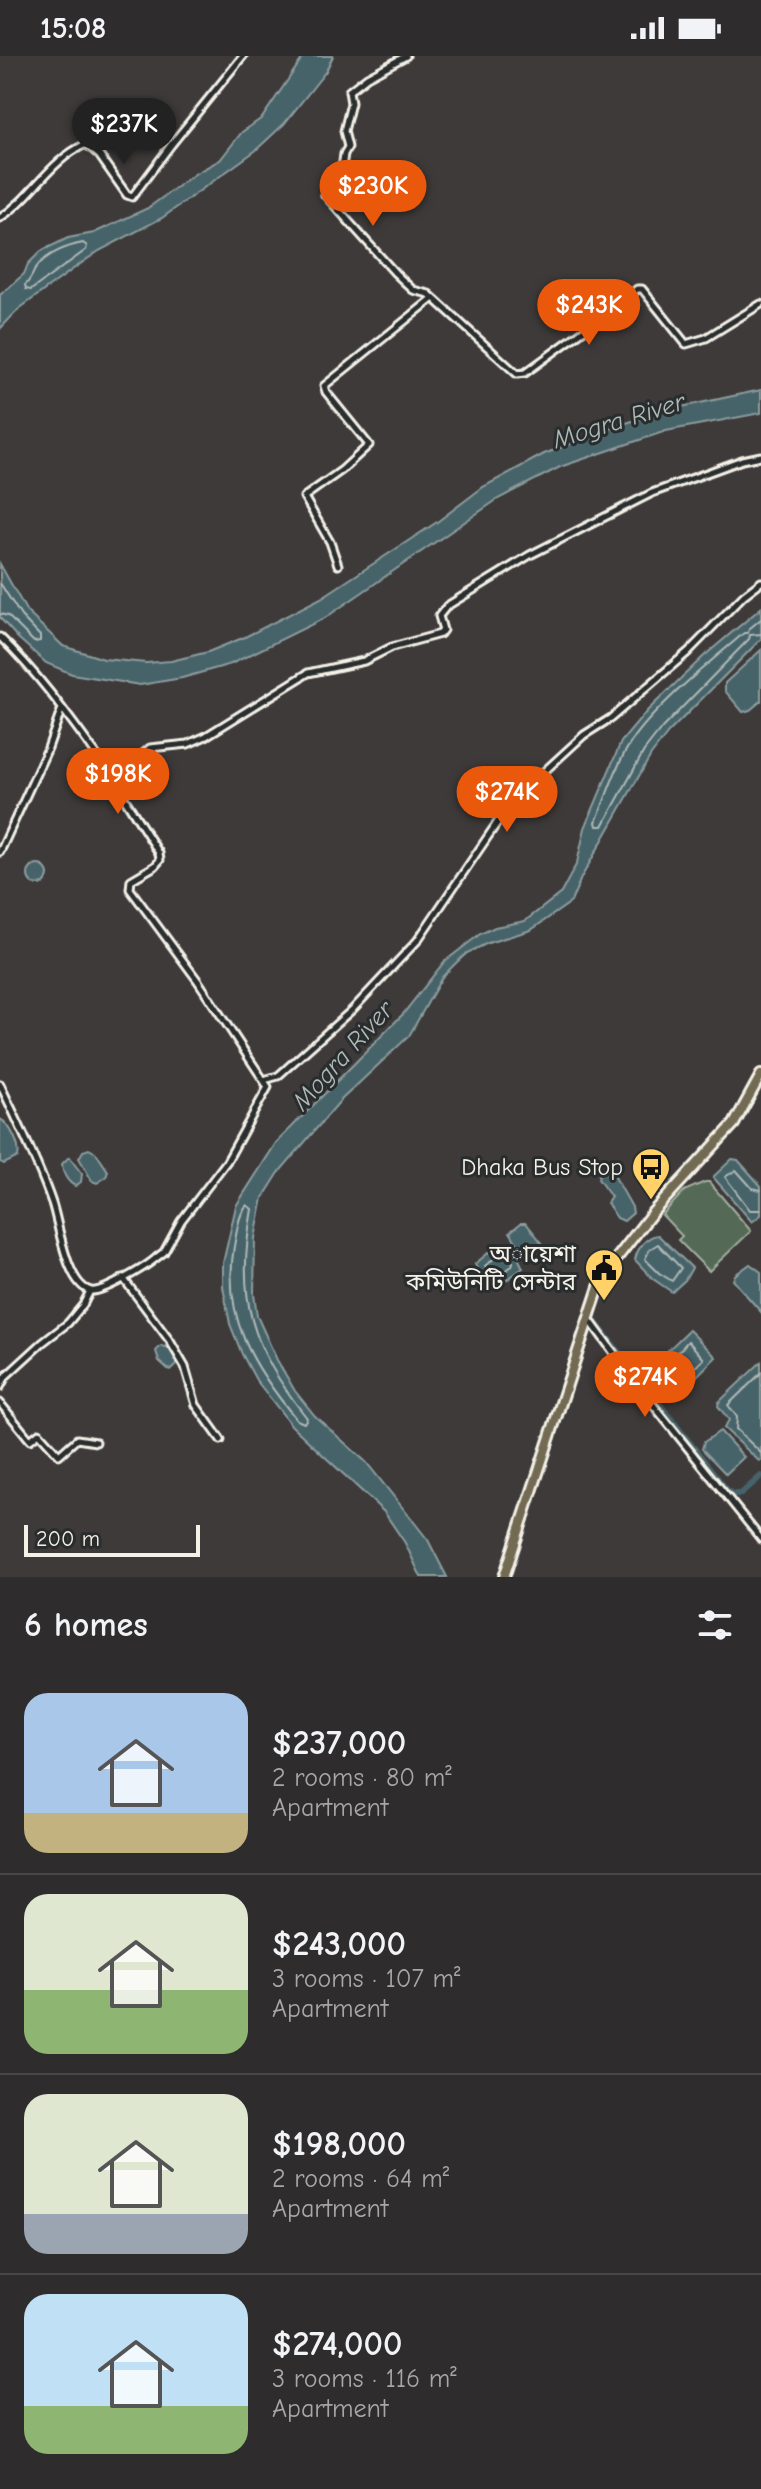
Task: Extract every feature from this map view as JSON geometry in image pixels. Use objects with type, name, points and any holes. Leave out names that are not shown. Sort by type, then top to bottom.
[{"type":"main road","points":[[504,1577],[599,1287],[613,1263],[652,1213],[734,1124],[761,1075]]},
{"type":"street","points":[[0,218],[19,206],[45,172],[86,144],[99,155],[127,195],[132,197],[243,56]]},
{"type":"street","points":[[406,56],[359,82],[349,91],[351,103],[344,131],[348,147],[341,175],[325,194],[413,290],[429,294],[521,375],[619,307],[637,289],[642,289],[686,344],[706,338],[761,304]]},
{"type":"street","points":[[338,565],[330,542],[304,497],[342,470],[369,445],[324,386],[432,299]]},
{"type":"street","points":[[115,781],[117,775],[150,748],[188,744],[202,739],[308,673],[364,661],[392,647],[440,634],[443,630],[439,616],[454,601],[530,555],[652,493],[761,456]]},
{"type":"street","points":[[264,1080],[278,1076],[353,1009],[417,941],[512,801],[584,735],[611,718],[688,652],[761,582]]},
{"type":"street","points":[[0,637],[35,672],[98,755],[159,853],[160,860],[131,880],[130,889],[198,981],[268,1087],[227,1161],[175,1230],[164,1252],[123,1278],[90,1291],[73,1317],[6,1376],[0,1387]]},
{"type":"street","points":[[0,852],[48,748],[61,710]]},
{"type":"street","points":[[0,1084],[52,1203],[69,1265],[79,1282],[90,1291]]},
{"type":"street","points":[[123,1278],[170,1341],[185,1367],[196,1405],[221,1440]]},
{"type":"street","points":[[588,1316],[655,1408],[761,1539]]},
{"type":"street","points":[[0,1403],[30,1440],[39,1433],[59,1455],[77,1439],[96,1442]]},
{"type":"street","points":[[0,1419],[7,1413]]},
{"type":"green space","points":[[709,1182],[751,1231],[709,1271],[678,1240],[682,1236],[662,1215],[684,1191]]},
{"type":"water","points":[[304,56],[333,56],[326,71],[284,124],[255,151],[162,218],[99,251],[76,267],[19,309],[0,329],[0,295],[24,274],[28,264],[41,251],[68,238],[94,233],[148,208],[196,173],[220,160],[242,132],[262,118]]},
{"type":"water","points":[[108,111],[126,127],[101,148],[90,138],[88,128]]},
{"type":"water","points":[[761,390],[761,413],[666,431],[560,467],[498,499],[325,618],[231,664],[182,678],[140,685],[72,674],[46,663],[0,618],[0,564],[27,612],[63,646],[104,659],[146,663],[208,652],[245,637],[321,598],[437,522],[483,487],[544,454],[672,409]]},
{"type":"water","points":[[761,608],[761,639],[668,733],[651,755],[581,878],[571,902],[531,930],[488,943],[467,953],[457,962],[442,977],[409,1036],[340,1101],[280,1171],[263,1198],[255,1238],[254,1294],[257,1316],[295,1391],[315,1416],[366,1462],[428,1540],[447,1577],[421,1577],[405,1543],[384,1512],[292,1426],[256,1380],[242,1354],[230,1324],[223,1287],[223,1263],[236,1206],[276,1143],[403,1014],[444,962],[480,934],[495,927],[525,921],[561,893],[577,863],[585,828],[621,742],[647,711],[704,656]]},
{"type":"water","points":[[761,650],[761,701],[743,712],[725,691],[725,683]]},
{"type":"water","points":[[38,865],[45,868],[48,875],[45,882],[38,885],[31,882],[28,875],[31,868]]},
{"type":"water","points":[[0,1119],[11,1130],[18,1152],[18,1157],[4,1164],[0,1162]]},
{"type":"water","points":[[89,1149],[96,1153],[108,1171],[106,1177],[97,1183],[92,1181],[79,1158],[83,1151]]},
{"type":"water","points":[[69,1157],[82,1174],[81,1182],[75,1186],[67,1179],[62,1167]]},
{"type":"water","points":[[732,1159],[738,1160],[761,1186],[761,1215],[752,1222],[713,1177]]},
{"type":"water","points":[[610,1168],[632,1207],[633,1213],[624,1221],[617,1218],[607,1203],[611,1197],[598,1179],[599,1174]]},
{"type":"water","points":[[521,1223],[526,1223],[542,1243],[530,1255],[522,1251],[510,1232]]},
{"type":"water","points":[[658,1235],[692,1268],[672,1292],[653,1279],[635,1260],[643,1244]]},
{"type":"water","points":[[505,1245],[513,1247],[523,1268],[489,1289],[475,1264],[493,1249]]},
{"type":"water","points":[[750,1264],[761,1272],[761,1312],[733,1280]]},
{"type":"water","points":[[689,1330],[716,1357],[681,1392],[657,1366],[662,1356]]},
{"type":"water","points":[[161,1346],[168,1348],[177,1358],[177,1365],[172,1370],[159,1361],[156,1351]]},
{"type":"water","points":[[761,1362],[759,1461],[724,1428],[729,1420],[718,1406]]},
{"type":"water","points":[[720,1431],[744,1457],[726,1474],[702,1449],[704,1442]]},
{"type":"waterway","points":[[593,1319],[727,1490],[732,1494],[741,1494],[761,1476]]},
{"type":"place","name":"Dhaka Bus Stop","points":[[651,1201]]},
{"type":"place","name":"অায়েশা কমিউনিটি সেন্টার","points":[[604,1302]]},
{"type":"water label","name":"Mogra River","points":[[619,421]]},
{"type":"water label","name":"Mogra River","points":[[343,1056]]}]
